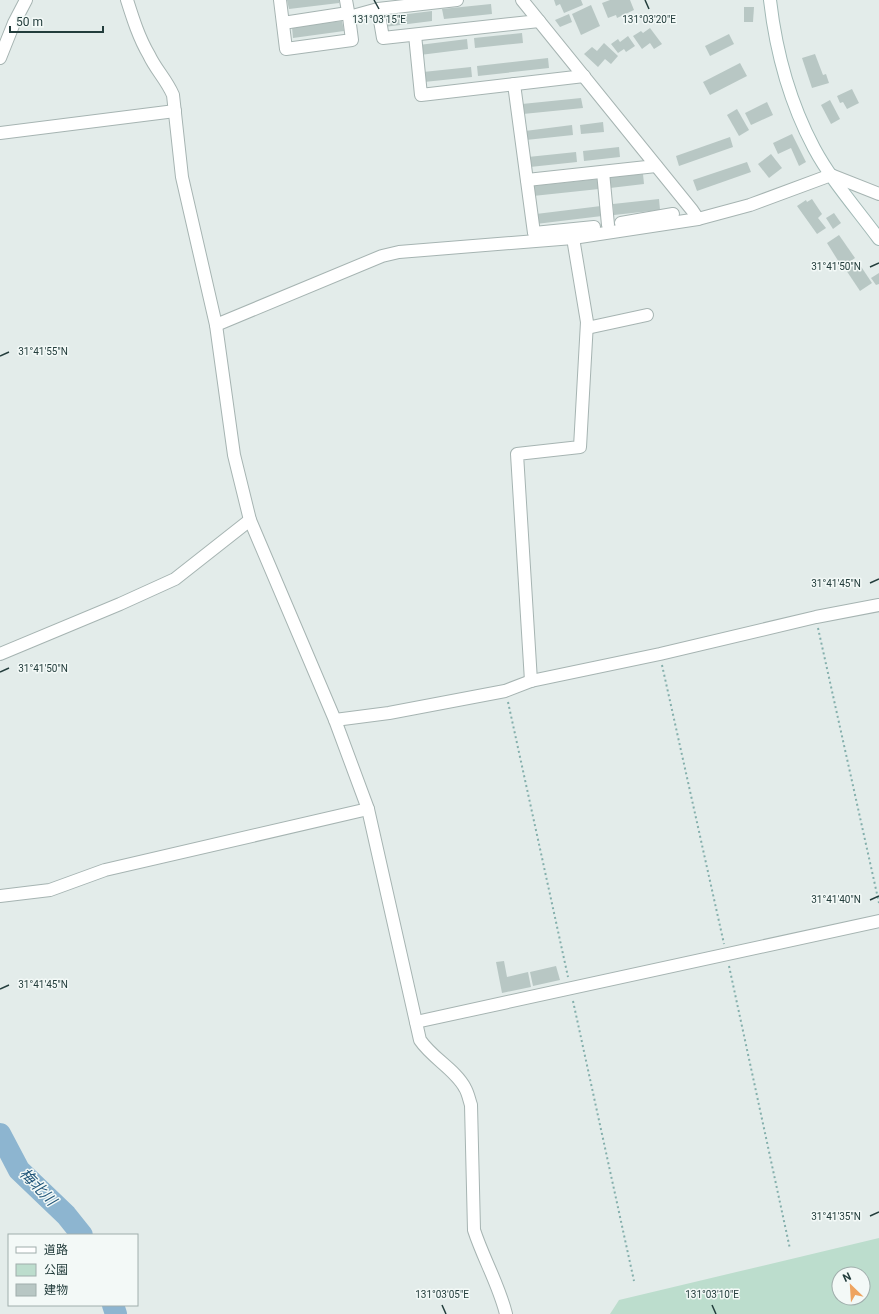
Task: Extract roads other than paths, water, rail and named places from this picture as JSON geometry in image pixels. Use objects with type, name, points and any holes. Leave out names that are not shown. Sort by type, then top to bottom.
[{"type":"street","points":[[0,58],[14,23],[26,0]]},
{"type":"street","points":[[127,0],[137,30],[149,56],[168,82],[173,95],[182,177],[216,325],[234,455],[250,520],[335,720],[368,809],[420,1040],[426,1049],[465,1086],[471,1105],[474,1230],[479,1246],[502,1297],[506,1314]]},
{"type":"street","points":[[280,0],[286,49],[352,40],[346,0]]},
{"type":"street","points":[[378,9],[404,0]]},
{"type":"street","points":[[283,23],[349,15],[378,9],[457,0]]},
{"type":"street","points":[[522,0],[698,219]]},
{"type":"street","points":[[770,0],[778,51],[797,114],[814,148],[831,175],[879,239]]},
{"type":"street","points":[[378,9],[383,38],[539,22]]},
{"type":"street","points":[[415,35],[421,95],[584,76]]},
{"type":"street","points":[[514,84],[534,233],[587,228],[673,214]]},
{"type":"street","points":[[0,133],[175,111]]},
{"type":"street","points":[[527,180],[656,166]]},
{"type":"street","points":[[603,172],[608,225]]},
{"type":"street","points":[[216,325],[382,256],[399,252],[573,238],[698,219],[750,205],[831,175],[879,194]]},
{"type":"street","points":[[532,681],[516,454],[580,447],[587,322],[573,238]]},
{"type":"street","points":[[587,328],[647,316]]},
{"type":"street","points":[[0,654],[120,604],[175,579],[250,520]]},
{"type":"street","points":[[335,720],[389,713],[505,691],[532,681],[660,654],[816,617],[879,605]]},
{"type":"street","points":[[0,896],[50,890],[105,870],[368,809]]},
{"type":"street","points":[[416,1022],[879,921]]},
{"type":"waterway","name":"梅北川","points":[[0,1134],[19,1170],[66,1215],[81,1234]]},
{"type":"waterway","name":"梅北川","points":[[113,1306],[116,1314]]}]
